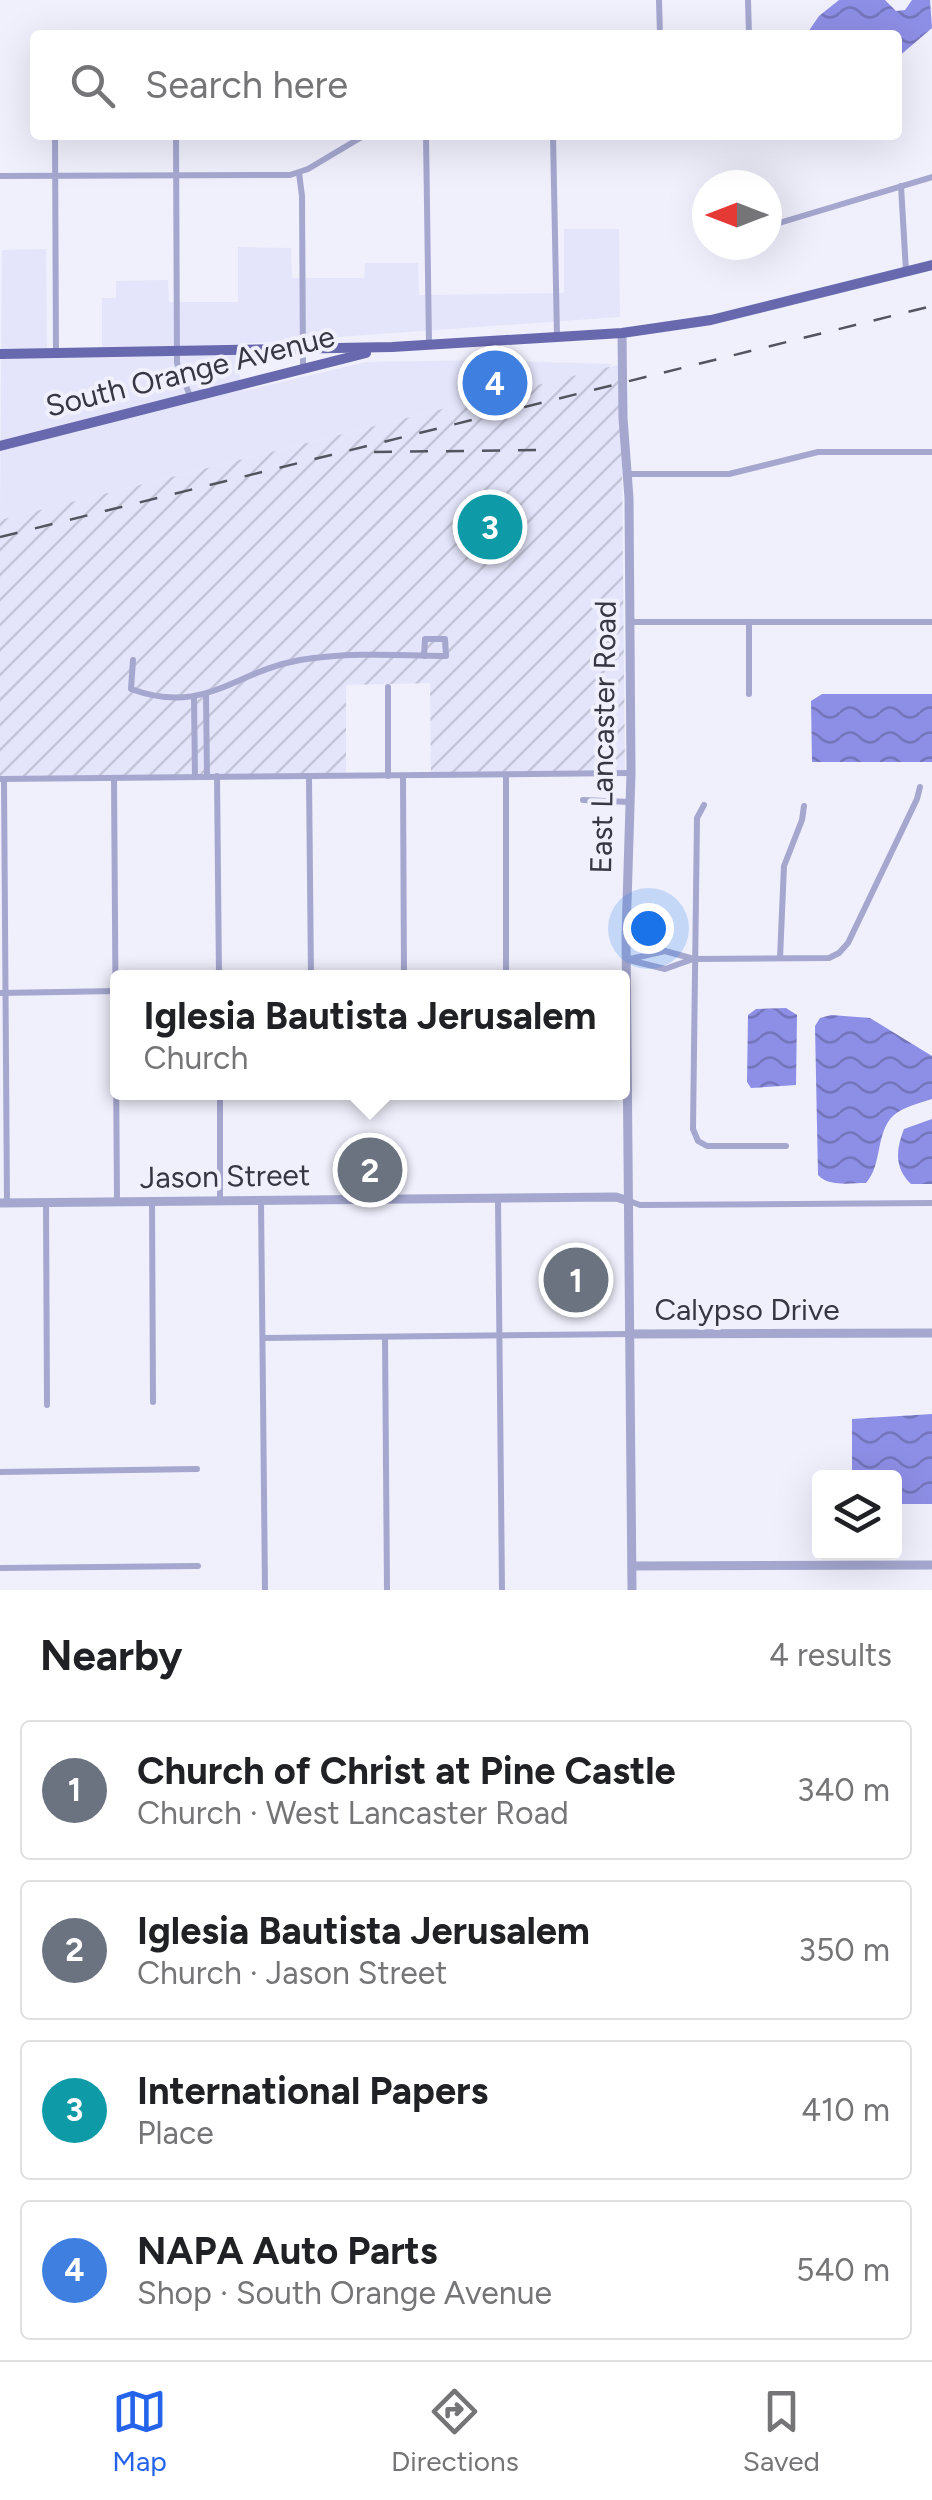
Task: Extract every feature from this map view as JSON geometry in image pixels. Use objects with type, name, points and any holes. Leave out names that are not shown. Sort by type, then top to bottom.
[{"type":"main road","name":"South Orange Avenue","points":[[0,354],[392,347],[622,333],[712,320],[932,266]]},
{"type":"main road","name":"South Orange Avenue","points":[[0,446],[304,366],[392,347]]},
{"type":"street","points":[[659,0],[660,30]]},
{"type":"street","points":[[748,0],[749,30]]},
{"type":"street","points":[[56,140],[56,353]]},
{"type":"street","points":[[176,140],[177,363],[190,396]]},
{"type":"street","points":[[0,176],[299,173],[356,140]]},
{"type":"street","points":[[426,140],[429,344]]},
{"type":"street","points":[[553,140],[557,337]]},
{"type":"street","points":[[299,173],[304,366]]},
{"type":"street","points":[[782,222],[932,177]]},
{"type":"street","points":[[901,186],[906,272]]},
{"type":"street","name":"East Lancaster Road","points":[[622,333],[631,773],[625,970]]},
{"type":"street","points":[[627,474],[729,474],[818,452],[932,452]]},
{"type":"street","points":[[630,622],[932,622]]},
{"type":"street","points":[[749,622],[749,694]]},
{"type":"street","points":[[133,660],[131,688],[157,698],[194,698],[294,661],[329,656],[424,656]]},
{"type":"street","points":[[388,686],[388,776]]},
{"type":"street","points":[[206,694],[207,776]]},
{"type":"street","points":[[194,698],[195,776]]},
{"type":"street","points":[[194,762],[207,760]]},
{"type":"street","points":[[4,1203],[2,779],[631,773]]},
{"type":"street","points":[[217,776],[219,970]]},
{"type":"street","points":[[403,776],[404,970]]},
{"type":"street","points":[[506,776],[506,970]]},
{"type":"street","points":[[309,777],[311,970]]},
{"type":"street","points":[[114,778],[117,970]]},
{"type":"street","points":[[626,960],[662,951],[694,959],[829,958],[844,950],[918,799],[920,787]]},
{"type":"street","points":[[583,800],[631,802]]},
{"type":"street","points":[[704,805],[697,818],[695,1136],[706,1146],[786,1146]]},
{"type":"street","points":[[780,958],[784,866],[804,806]]},
{"type":"street","points":[[673,952],[673,967]]},
{"type":"street","points":[[626,960],[662,969],[694,959]]},
{"type":"street","points":[[2,992],[110,991]]},
{"type":"street","points":[[117,1100],[117,1202]]},
{"type":"street","points":[[220,1100],[220,1201]]},
{"type":"street","name":"East Lancaster Road","points":[[627,1100],[632,1590]]},
{"type":"street","points":[[498,1197],[502,1590]]},
{"type":"street","name":"Jason Street","points":[[4,1203],[498,1197],[616,1197],[629,1201]]},
{"type":"street","points":[[152,1201],[153,1402]]},
{"type":"street","points":[[262,1201],[265,1590]]},
{"type":"street","points":[[629,1201],[932,1203]]},
{"type":"street","points":[[46,1203],[47,1405]]},
{"type":"street","name":"Calypso Drive","points":[[263,1338],[932,1333]]},
{"type":"street","points":[[385,1337],[387,1590]]},
{"type":"street","points":[[0,1472],[197,1469]]},
{"type":"street","points":[[632,1566],[932,1565]]},
{"type":"street","points":[[0,1568],[198,1566]]},
{"type":"shaded area","points":[[564,229],[619,229],[620,317],[240,344],[243,391],[366,362],[482,360],[611,364],[610,367],[0,520],[2,250],[46,249],[47,353],[102,352],[102,298],[116,298],[116,281],[168,280],[169,302],[238,302],[238,247],[291,248],[292,278],[364,278],[365,263],[418,263],[419,295],[564,293]]},
{"type":"shaded area","points":[[621,364],[625,773],[431,775],[430,683],[346,685],[346,775],[0,779],[0,520]]},
{"type":"water","points":[[839,0],[885,0],[896,11],[905,10],[912,0],[930,0],[932,28],[902,54],[902,30],[809,30],[819,16]]},
{"type":"water","points":[[822,694],[932,694],[932,762],[812,762],[811,701]]},
{"type":"water","points":[[786,1008],[797,1015],[796,1085],[751,1088],[747,1082],[748,1015],[756,1009]]},
{"type":"water","points":[[820,1018],[870,1018],[932,1056],[932,1099],[902,1110],[888,1122],[875,1167],[866,1183],[834,1183],[818,1175],[815,1026]]},
{"type":"water","points":[[932,1119],[932,1184],[911,1184],[899,1165],[901,1136],[904,1129]]},
{"type":"water","points":[[932,1414],[932,1504],[902,1504],[902,1470],[852,1470],[852,1419]]},
{"type":"railway","points":[[0,537],[932,306]]},
{"type":"railway","points":[[374,452],[540,450]]},
{"type":"place","name":"NAPA Auto Parts","points":[[495,383]]},
{"type":"place","name":"International Papers","points":[[490,527]]},
{"type":"place","name":"Iglesia Bautista Jerusalem","points":[[370,1170]]},
{"type":"place","name":"Church of Christ at Pine Castle","points":[[576,1280]]}]
